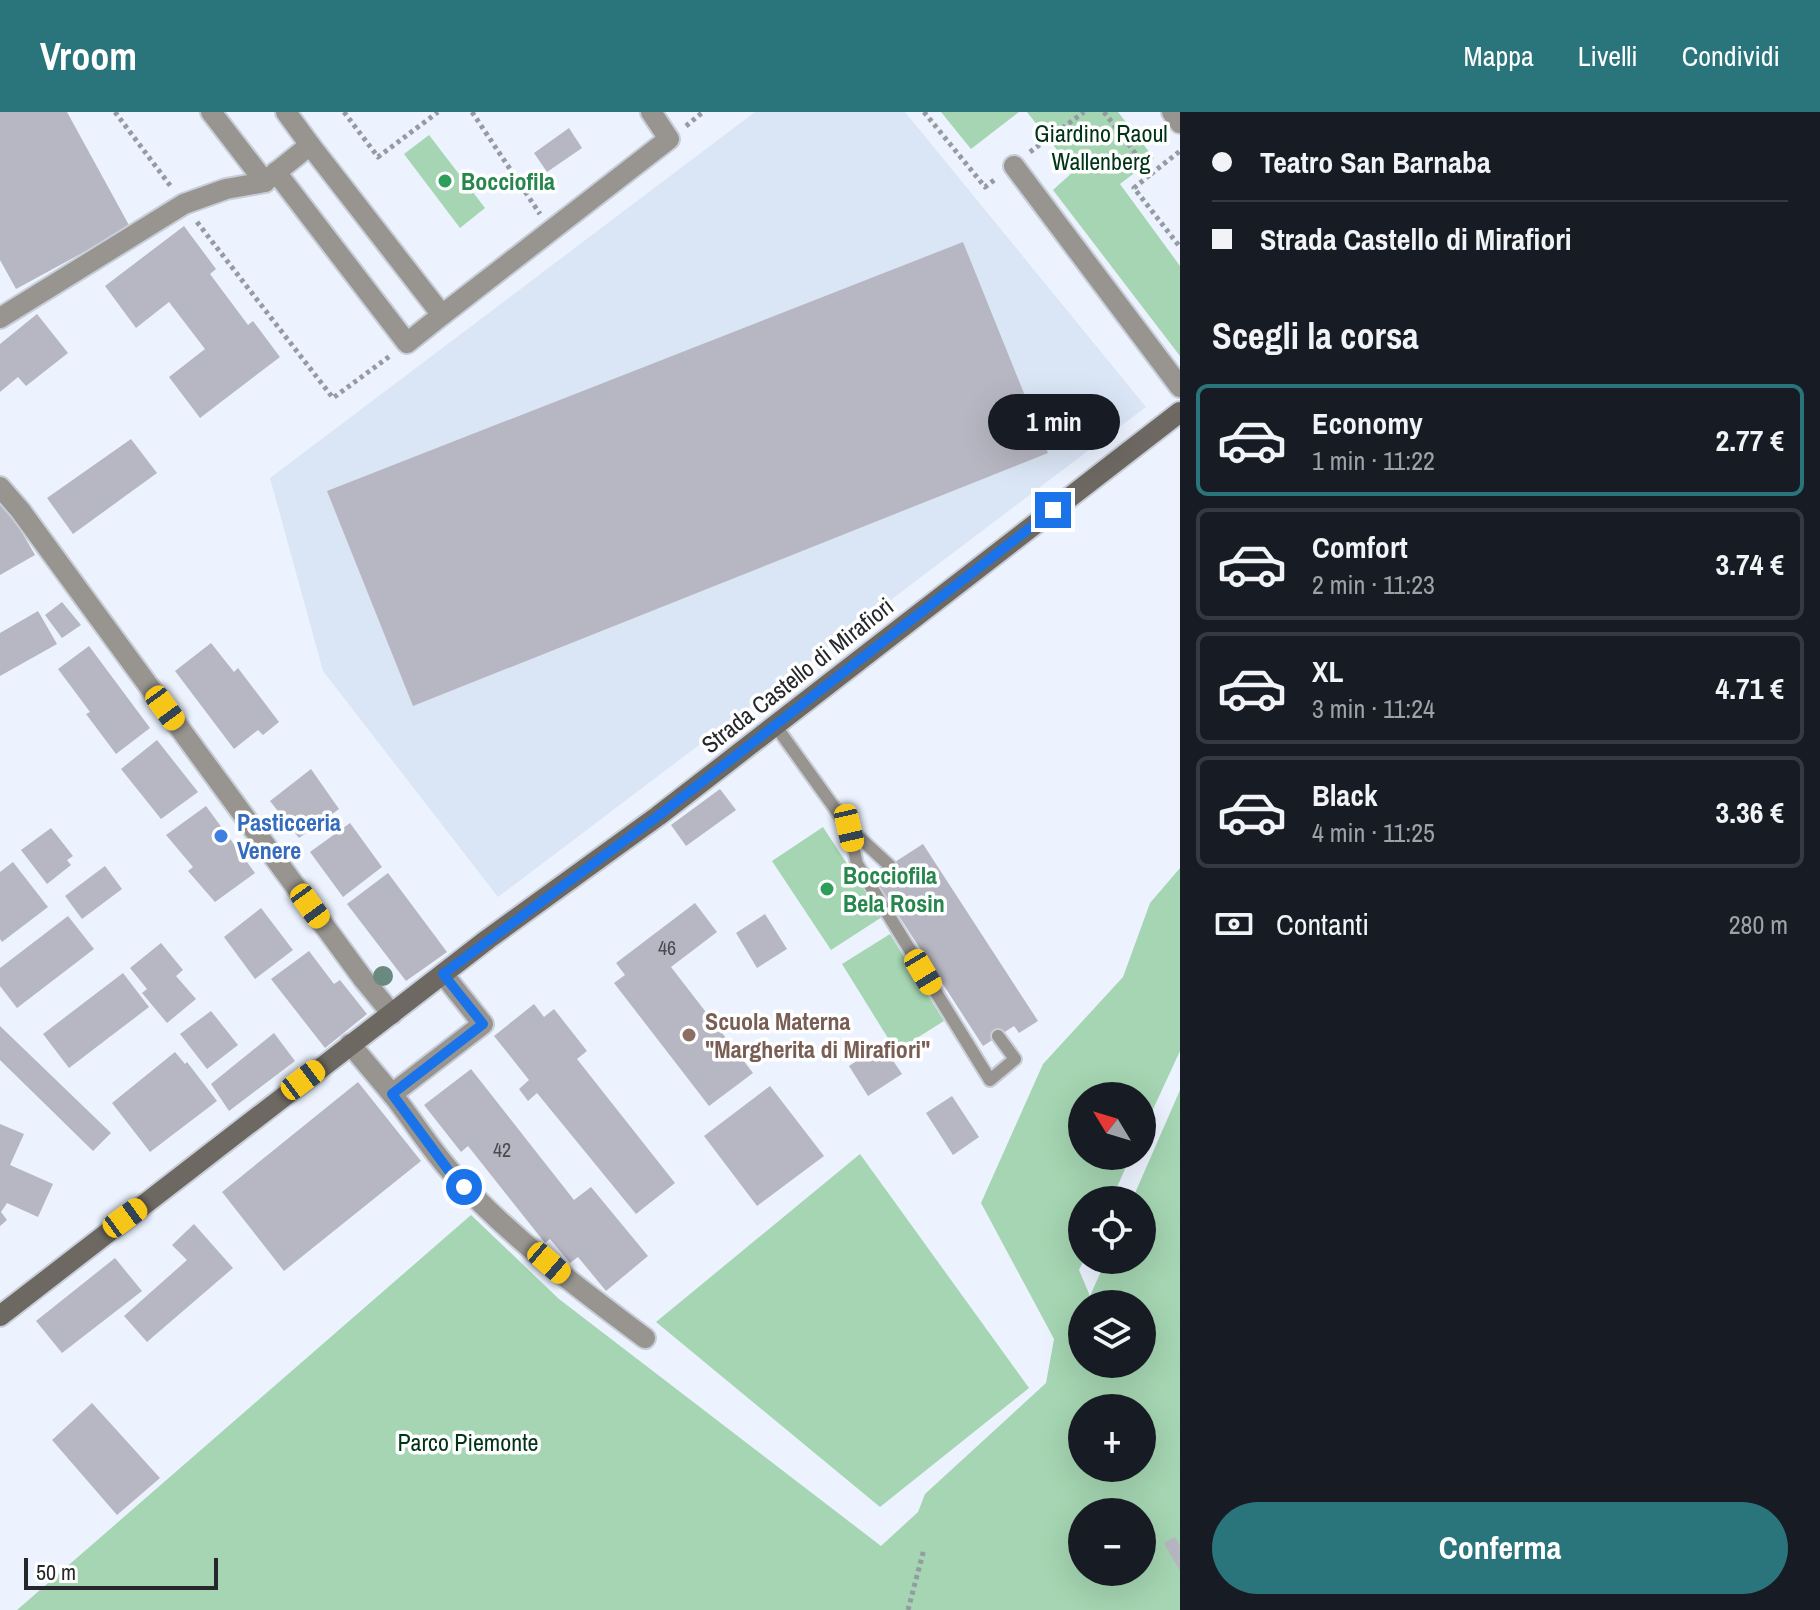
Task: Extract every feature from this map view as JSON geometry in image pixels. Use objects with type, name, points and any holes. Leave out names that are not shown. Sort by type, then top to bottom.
[{"type":"street","points":[[211,112],[270,177],[407,343],[669,139],[651,112]]},
{"type":"street","points":[[286,112],[442,315]]},
{"type":"street","points":[[1172,112],[1180,123]]},
{"type":"street","points":[[0,318],[184,204],[270,177],[310,145]]},
{"type":"street","points":[[1014,166],[1180,387]]},
{"type":"street","name":"Strada Castello di Mirafiori","points":[[0,1316],[350,1044],[658,816],[1180,412]]},
{"type":"street","points":[[0,487],[392,1014]]},
{"type":"street","points":[[392,1094],[483,1024],[443,974]]},
{"type":"street","points":[[350,1044],[449,1171],[480,1203],[572,1283],[645,1338]]},
{"type":"lane","points":[[775,725],[849,828],[890,866]]},
{"type":"lane","points":[[849,828],[857,864],[990,1080],[1015,1059],[998,1036]]},
{"type":"path","points":[[115,112],[333,398],[407,343]]},
{"type":"path","points":[[344,112],[378,157],[438,112]]},
{"type":"path","points":[[472,112],[551,231]]},
{"type":"path","points":[[1104,112],[1151,174]]},
{"type":"path","points":[[1180,151],[1134,188],[1180,247]]},
{"type":"path","points":[[908,1610],[924,1549]]},
{"type":"shaded area","points":[[755,112],[905,112],[1146,407],[498,897],[323,671],[270,478]]},
{"type":"green space","name":"Giardino Raoul Wallenberg","points":[[941,112],[1019,112],[971,149]]},
{"type":"green space","name":"Giardino Raoul Wallenberg","points":[[1027,112],[1118,112],[1154,158],[1120,184],[1180,266],[1180,356],[1053,190],[1074,171]]},
{"type":"green space","name":"Bocciofila","points":[[429,135],[485,208],[460,228],[404,154]]},
{"type":"green space","name":"Bocciofila Bela Rosin","points":[[823,827],[882,917],[831,950],[772,861]]},
{"type":"green space","name":"Parco Piemonte","points":[[1180,868],[1180,1051],[1156,1103],[1156,1082],[1068,1082],[1068,1170],[1125,1170],[1117,1186],[1068,1186],[1068,1274],[1081,1274],[1087,1290],[1068,1290],[1068,1378],[1156,1378],[1156,1290],[1093,1290],[1100,1274],[1156,1274],[1156,1186],[1138,1186],[1145,1170],[1156,1170],[1156,1145],[1180,1090],[1180,1610],[17,1610],[471,1215],[559,1299],[881,1546],[918,1512],[925,1494],[1046,1383],[1054,1339],[981,1203],[1043,1064],[1123,977],[1150,903]]},
{"type":"green space","name":"Bocciofila Bela Rosin","points":[[890,934],[944,1021],[896,1051],[842,964]]},
{"type":"green space","points":[[860,1154],[1029,1388],[880,1507],[656,1322]]},
{"type":"building","points":[[0,112],[67,112],[130,227],[16,289],[0,260]]},
{"type":"building","points":[[569,128],[582,148],[547,172],[534,153]]},
{"type":"building","points":[[184,226],[216,269],[210,274],[248,325],[253,321],[280,357],[200,418],[169,377],[205,349],[169,302],[136,328],[105,286]]},
{"type":"building","points":[[963,242],[1048,453],[413,706],[327,491]]},
{"type":"building","points":[[37,314],[68,353],[26,386],[18,377],[0,392],[0,344]]},
{"type":"building","points":[[131,439],[157,473],[73,534],[47,498]]},
{"type":"building","points":[[0,501],[7,506],[35,555],[0,575]]},
{"type":"building","points":[[62,602],[81,625],[62,638],[45,615]]},
{"type":"building","points":[[38,611],[57,644],[0,676],[0,633]]},
{"type":"building","points":[[211,643],[234,672],[238,668],[279,722],[263,735],[258,730],[234,749],[175,671]]},
{"type":"building","points":[[89,646],[150,728],[116,754],[58,669]]},
{"type":"building","points":[[157,740],[198,792],[161,819],[121,769]]},
{"type":"building","points":[[311,769],[339,809],[299,838],[270,801]]},
{"type":"building","points":[[720,789],[736,810],[686,846],[671,825]]},
{"type":"building","points":[[206,806],[255,873],[215,902],[188,871],[193,867],[166,835]]},
{"type":"building","points":[[350,823],[382,867],[343,897],[310,852]]},
{"type":"building","points":[[51,828],[73,856],[67,860],[71,865],[47,884],[21,850]]},
{"type":"building","points":[[923,844],[1038,1021],[1019,1033],[1014,1026],[983,1046],[873,876]]},
{"type":"building","points":[[13,862],[48,907],[2,942],[0,872]]},
{"type":"building","points":[[105,866],[122,889],[82,919],[65,896]]},
{"type":"building","points":[[388,873],[447,952],[406,981],[347,904]]},
{"type":"building","name":"Scuola Materna \"Margherita di Mirafiori\"","points":[[695,903],[717,932],[671,967],[753,1073],[709,1106],[614,983],[625,975],[616,963]]},
{"type":"building","points":[[261,908],[293,950],[255,979],[224,937]]},
{"type":"building","points":[[765,914],[787,949],[757,968],[736,933]]},
{"type":"building","points":[[68,916],[94,949],[17,1008],[0,986],[0,968]]},
{"type":"building","points":[[161,943],[183,970],[176,976],[196,999],[167,1023],[142,993],[147,989],[130,968]]},
{"type":"building","points":[[309,951],[334,984],[340,980],[367,1014],[325,1048],[271,979]]},
{"type":"building","points":[[123,973],[149,1007],[69,1068],[43,1034]]},
{"type":"building","points":[[534,1004],[544,1017],[554,1009],[587,1051],[577,1059],[675,1183],[636,1214],[537,1093],[528,1101],[519,1089],[529,1080],[494,1036]]},
{"type":"building","points":[[211,1011],[238,1045],[207,1069],[180,1034]]},
{"type":"building","points":[[0,1026],[111,1133],[93,1151],[0,1060]]},
{"type":"building","points":[[274,1033],[295,1061],[229,1111],[211,1084]]},
{"type":"building","points":[[882,1044],[902,1074],[868,1096],[849,1066]]},
{"type":"building","points":[[175,1052],[185,1064],[187,1062],[217,1101],[150,1152],[112,1103]]},
{"type":"building","points":[[471,1069],[574,1200],[591,1187],[648,1256],[606,1291],[578,1257],[570,1263],[550,1239],[545,1243],[468,1146],[461,1152],[424,1105]]},
{"type":"building","points":[[358,1082],[421,1161],[284,1271],[222,1192]]},
{"type":"building","points":[[770,1086],[824,1156],[757,1206],[704,1136]]},
{"type":"building","points":[[952,1096],[979,1137],[953,1155],[926,1113]]},
{"type":"building","points":[[0,1124],[24,1134],[10,1165],[53,1184],[38,1217],[7,1203],[1,1212],[7,1220],[0,1226]]},
{"type":"building","points":[[194,1224],[233,1268],[147,1342],[124,1316],[187,1260],[172,1245]]},
{"type":"building","points":[[115,1258],[142,1291],[62,1353],[36,1321]]},
{"type":"building","points":[[92,1403],[160,1478],[117,1515],[52,1440]]},
{"type":"building","points":[[1175,1537],[1180,1546],[1180,1571],[1164,1543]]},
{"type":"place","name":"Bocciofila","points":[[445,181]]},
{"type":"place","name":"Pasticceria Venere","points":[[221,836]]},
{"type":"place","name":"Bocciofila Bela Rosin","points":[[827,889]]},
{"type":"place","name":"Scuola Materna \"Margherita di Mirafiori\"","points":[[689,1035]]},
{"type":"route","points":[[464,1187],[392,1094],[483,1024],[443,974],[658,816],[1053,510]]}]
